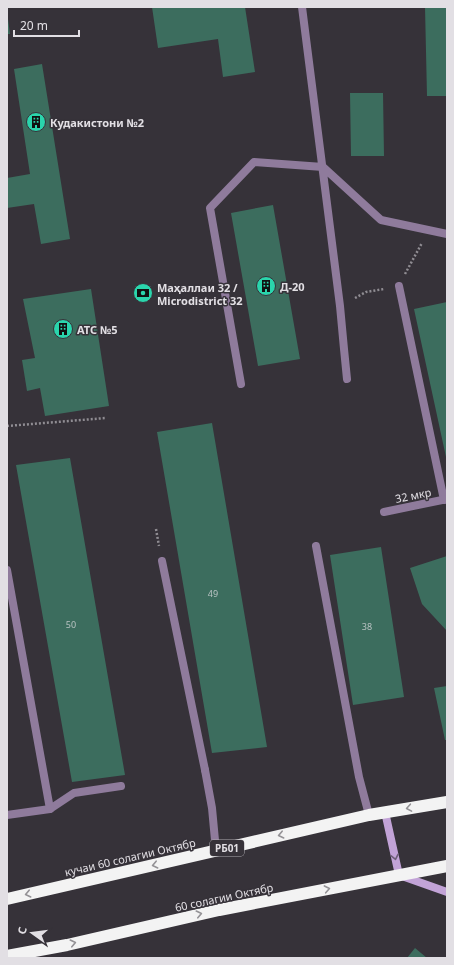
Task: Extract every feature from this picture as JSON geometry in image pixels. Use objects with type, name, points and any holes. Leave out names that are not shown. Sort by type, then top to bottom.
[{"type":"highway","name":"кучаи 60 солагии Октябр","points":[[7,899],[369,815],[447,802]]},
{"type":"highway","name":"60 солагии Октябр","points":[[7,956],[67,945],[219,910],[447,866]]},
{"type":"main road","points":[[385,812],[399,875],[447,892]]},
{"type":"street","points":[[302,7],[340,306],[347,379]]},
{"type":"street","points":[[241,384],[210,208],[254,162],[323,168],[381,220],[447,234]]},
{"type":"street","points":[[399,286],[446,500]]},
{"type":"street","name":"32 мкр","points":[[384,512],[446,500]]},
{"type":"street","points":[[316,546],[361,784],[369,815]]},
{"type":"street","points":[[162,561],[212,808],[216,851]]},
{"type":"street","points":[[7,570],[50,809]]},
{"type":"street","points":[[7,815],[50,809],[74,792],[121,786]]},
{"type":"path","points":[[399,286],[429,230]]},
{"type":"path","points":[[7,426],[106,418]]},
{"type":"building","points":[[152,7],[245,7],[255,72],[223,77],[218,39],[158,48]]},
{"type":"building","points":[[425,7],[447,7],[447,96],[427,96]]},
{"type":"building","points":[[8,19],[10,34],[7,34]]},
{"type":"building","name":"Кудакистони №2","points":[[42,64],[70,239],[41,244],[34,204],[7,208],[7,178],[30,174],[14,69]]},
{"type":"building","points":[[350,93],[383,93],[384,156],[351,156]]},
{"type":"building","name":"Д-20","points":[[273,205],[300,359],[258,366],[231,213]]},
{"type":"building","name":"АТС №5","points":[[91,289],[109,406],[45,416],[40,388],[27,391],[22,360],[35,358],[23,299]]},
{"type":"building","points":[[447,302],[447,457],[446,457],[414,309]]},
{"type":"building","points":[[212,423],[267,747],[212,753],[157,432]]},
{"type":"building","points":[[70,458],[125,775],[72,782],[16,465]]},
{"type":"building","points":[[381,547],[404,697],[353,705],[330,555]]},
{"type":"building","points":[[447,556],[447,631],[422,604],[410,568]]},
{"type":"building","points":[[447,686],[447,740],[445,740],[434,688]]},
{"type":"building","points":[[415,948],[427,958],[407,958]]},
{"type":"place","name":"Кудакистони №2","points":[[36,122]]},
{"type":"place","name":"Д-20","points":[[266,286]]},
{"type":"place","name":"Маҳаллаи 32 / Microdistrict 32","points":[[143,293]]},
{"type":"place","name":"АТС №5","points":[[63,329]]}]
